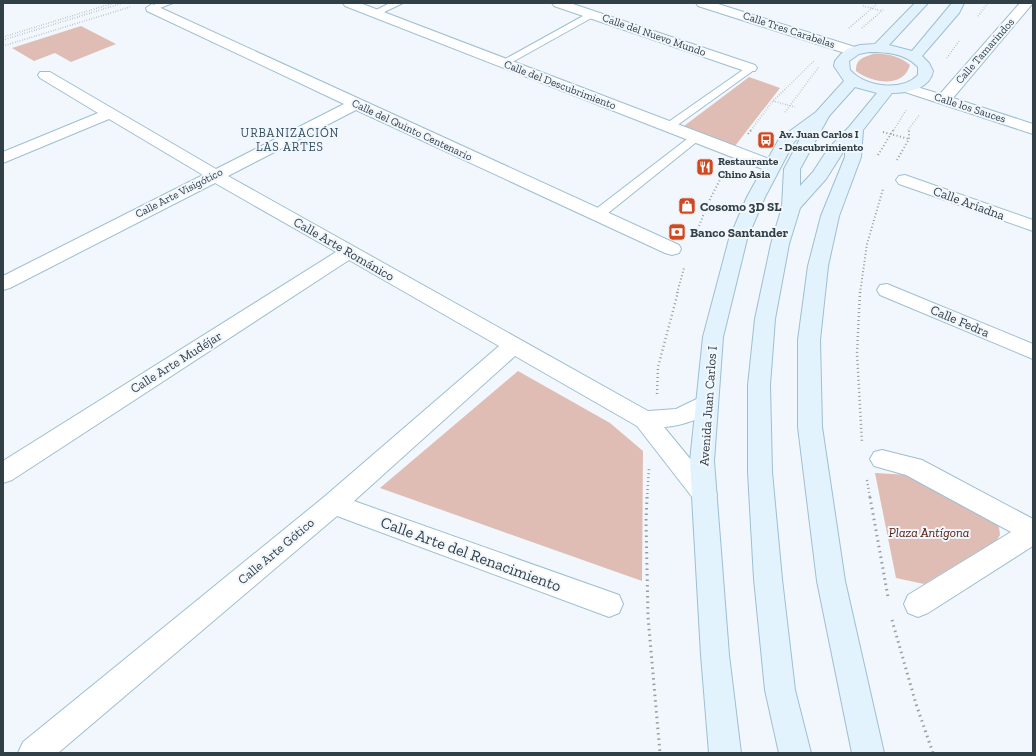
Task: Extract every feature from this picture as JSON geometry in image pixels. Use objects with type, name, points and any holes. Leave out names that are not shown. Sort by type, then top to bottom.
[{"type":"main road","points":[[879,48],[922,3]]},
{"type":"main road","points":[[914,57],[956,7],[968,3]]},
{"type":"main road","points":[[879,48],[900,52],[914,57],[926,67],[924,80],[897,89],[876,89],[853,80],[842,70],[842,60],[853,51],[879,48]]},
{"type":"main road","name":"Avenida Juan Carlos I","points":[[726,753],[716,655],[702,461],[713,337],[724,289],[738,239],[771,166],[787,139],[822,114],[853,80]]},
{"type":"main road","name":"Avenida Juan Carlos I","points":[[791,207],[820,175],[834,152],[897,89]]},
{"type":"main road","name":"Avenida Juan Carlos I","points":[[794,753],[780,690],[768,579],[760,472],[759,386],[765,319],[780,244],[791,207],[792,169],[822,114]]},
{"type":"main road","points":[[855,130],[853,157],[830,216],[818,266],[810,340],[810,427],[831,581],[851,680],[868,753]]},
{"type":"street","name":"Calle del Descubrimiento","points":[[349,3],[771,166]]},
{"type":"street","name":"Calle del Nuevo Mundo","points":[[558,3],[750,68]]},
{"type":"street","name":"Calle Tres Carabelas","points":[[702,3],[853,51]]},
{"type":"street","name":"Calle Tamarindos","points":[[938,98],[1028,3]]},
{"type":"street","name":"Calle del Quinto Centenario","points":[[152,8],[356,104],[672,249]]},
{"type":"street","name":"Calle Arte Románico","points":[[45,75],[214,175],[645,420],[705,495]]},
{"type":"street","name":"Calle los Sauces","points":[[897,89],[938,98],[1033,129]]},
{"type":"street","name":"Calle Arte Visigótico","points":[[3,284],[214,175],[356,104]]},
{"type":"street","points":[[3,158],[110,113]]},
{"type":"street","name":"Calle Ariadna","points":[[905,180],[1033,226]]},
{"type":"street","name":"Calle Arte Mudéjar","points":[[3,473],[349,252]]},
{"type":"street","name":"Calle Fedra","points":[[887,290],[1033,352]]},
{"type":"street","name":"Calle Arte Gótico","points":[[38,752],[334,504],[514,345]]},
{"type":"street","points":[[645,420],[680,417],[707,402]]},
{"type":"street","points":[[874,467],[913,467],[1033,531],[918,604]]},
{"type":"street","name":"Calle Arte del Renacimiento","points":[[334,504],[610,604]]},
{"type":"lane","points":[[152,8],[168,3]]},
{"type":"lane","points":[[376,13],[398,3]]},
{"type":"lane","points":[[503,63],[592,14]]},
{"type":"lane","points":[[668,127],[750,68]]},
{"type":"lane","points":[[597,215],[696,138]]},
{"type":"path","points":[[3,37],[114,3]]},
{"type":"path","points":[[3,40],[123,3]]},
{"type":"path","points":[[974,21],[988,3]]},
{"type":"path","points":[[3,46],[132,6]]},
{"type":"path","points":[[895,162],[909,139],[908,130],[938,98],[943,80],[945,61],[960,39]]},
{"type":"path","points":[[876,159],[906,110],[938,98]]},
{"type":"path","points":[[862,446],[857,339],[862,268],[876,207],[884,187]]},
{"type":"path","points":[[874,467],[890,605]]},
{"type":"path","points":[[891,612],[916,704],[933,753]]},
{"type":"green space","points":[[81,26],[116,44],[71,62],[55,53],[34,61],[12,48]]},
{"type":"green space","points":[[873,54],[893,56],[902,59],[910,65],[906,73],[901,78],[894,81],[878,81],[856,71],[857,64],[860,60]]},
{"type":"green space","points":[[749,77],[780,88],[735,146],[684,126]]},
{"type":"green space","points":[[518,371],[610,423],[643,451],[642,581],[380,488]]},
{"type":"green space","name":"Plaza Antígona","points":[[875,473],[910,475],[988,516],[999,527],[1000,535],[997,540],[924,584],[896,578]]},
{"type":"place","name":"Av. Juan Carlos I - Descubrimiento","points":[[766,140]]},
{"type":"place","name":"Restaurante Chino Asia","points":[[705,167]]},
{"type":"place","name":"Cosomo 3D SL","points":[[687,206]]},
{"type":"place","name":"Banco Santander","points":[[677,232]]},
{"type":"district","name":"URBANIZACIÓN LAS ARTES","points":[[290,140]]}]
